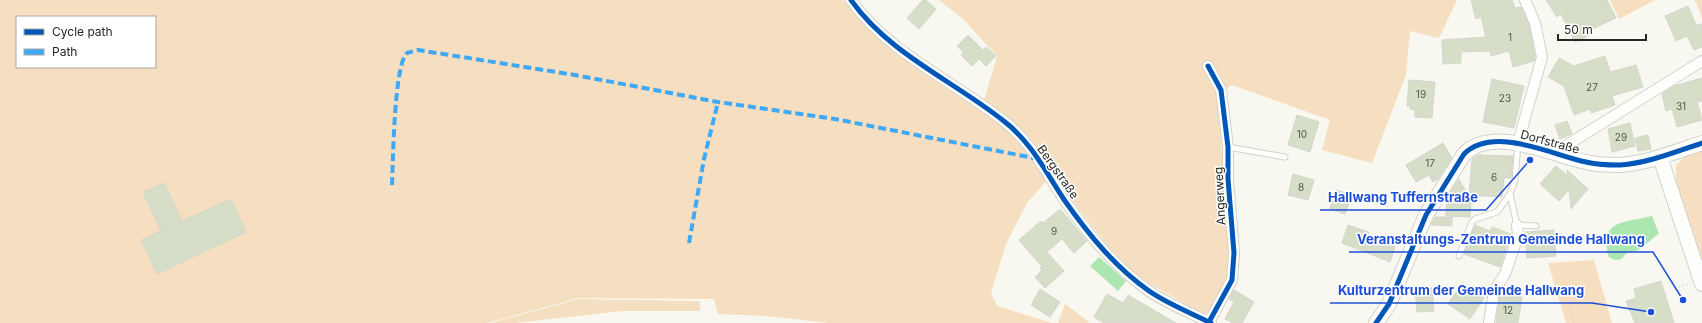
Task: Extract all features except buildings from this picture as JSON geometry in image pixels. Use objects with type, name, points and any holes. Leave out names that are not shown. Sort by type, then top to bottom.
[{"type":"street","name":"Bergstraße","points":[[851,0],[861,14],[905,54],[1006,122],[1039,159],[1065,200],[1100,248],[1122,270],[1150,292],[1210,322]]},
{"type":"street","points":[[1518,143],[1542,57],[1535,23],[1526,1]]},
{"type":"street","name":"Dorfstraße","points":[[1563,156],[1567,144],[1702,61]]},
{"type":"street","name":"Angerweg","points":[[1208,66],[1221,90],[1228,147],[1228,179],[1234,253],[1232,280],[1210,322]]},
{"type":"street","name":"Dorfstraße","points":[[1376,323],[1389,304],[1426,215],[1464,154],[1470,148],[1486,143],[1518,143],[1587,162],[1620,165],[1660,157],[1702,143]]},
{"type":"street","points":[[1660,157],[1702,284]]},
{"type":"street","points":[[1489,323],[1494,291],[1505,274],[1518,236],[1517,225]]},
{"type":"lane","name":"Dorfstraße","points":[[1517,225],[1510,194],[1515,180],[1518,143]]},
{"type":"lane","points":[[1228,147],[1286,157]]},
{"type":"lane","points":[[1460,256],[1472,222],[1475,219],[1497,212],[1510,194]]},
{"type":"lane","points":[[1517,225],[1536,226]]},
{"type":"path","points":[[1679,287],[1685,285]]},
{"type":"path","points":[[1565,290],[1574,322],[1600,313]]},
{"type":"shaded area","points":[[0,0],[844,0],[879,38],[898,54],[1011,134],[1026,150],[1048,179],[1027,203],[1006,244],[991,293],[997,306],[1052,323],[829,323],[766,316],[718,314],[714,299],[579,298],[487,323],[0,323]]},
{"type":"shaded area","points":[[939,0],[1457,0],[1439,38],[1410,31],[1406,75],[1372,163],[1322,150],[1330,120],[1232,85],[1217,94],[1230,252],[1227,281],[1213,309],[1204,314],[1150,284],[1130,269],[1112,251],[1070,198],[1034,144],[984,100],[997,56],[963,19]]},
{"type":"shaded area","points":[[1610,0],[1655,0],[1619,19]]},
{"type":"shaded area","points":[[1695,0],[1702,0],[1702,18]]},
{"type":"shaded area","points":[[1702,149],[1702,264],[1676,184],[1676,165],[1688,154]]},
{"type":"shaded area","points":[[1652,216],[1659,234],[1641,248],[1633,252],[1628,252],[1621,259],[1615,260],[1609,257],[1606,245],[1607,236],[1610,230],[1623,222]]},
{"type":"shaded area","points":[[1099,257],[1126,281],[1118,291],[1090,266]]},
{"type":"shaded area","points":[[1594,260],[1612,323],[1566,323],[1548,263]]},
{"type":"shaded area","points":[[579,299],[700,301],[700,311],[623,311],[515,323],[490,323]]},
{"type":"shaded area","points":[[1065,304],[1088,321],[1089,323],[1058,323]]},
{"type":"marked path","points":[[392,185],[395,115],[399,75],[407,53],[418,50],[575,75],[718,102],[835,119],[1039,159]]},
{"type":"marked path","points":[[689,243],[704,159],[718,102]]},
{"type":"cycle path","points":[[851,0],[866,19],[903,52],[985,107],[1014,130],[1031,149],[1083,226],[1103,250],[1125,272],[1156,296],[1211,323]]},
{"type":"cycle path","points":[[1208,66],[1221,90],[1228,147],[1228,179],[1234,253],[1232,280],[1209,322]]},
{"type":"cycle path","points":[[1376,323],[1389,304],[1426,215],[1464,154],[1476,146],[1491,142],[1524,144],[1590,163],[1620,165],[1651,160],[1702,143]]},
{"type":"place","name":"Hallwang Tuffernstraße","points":[[1530,160]]},
{"type":"place","name":"Veranstaltungs-Zentrum Gemeinde Hallwang","points":[[1683,300]]},
{"type":"place","name":"Kulturzentrum der Gemeinde Hallwang","points":[[1651,312]]}]
